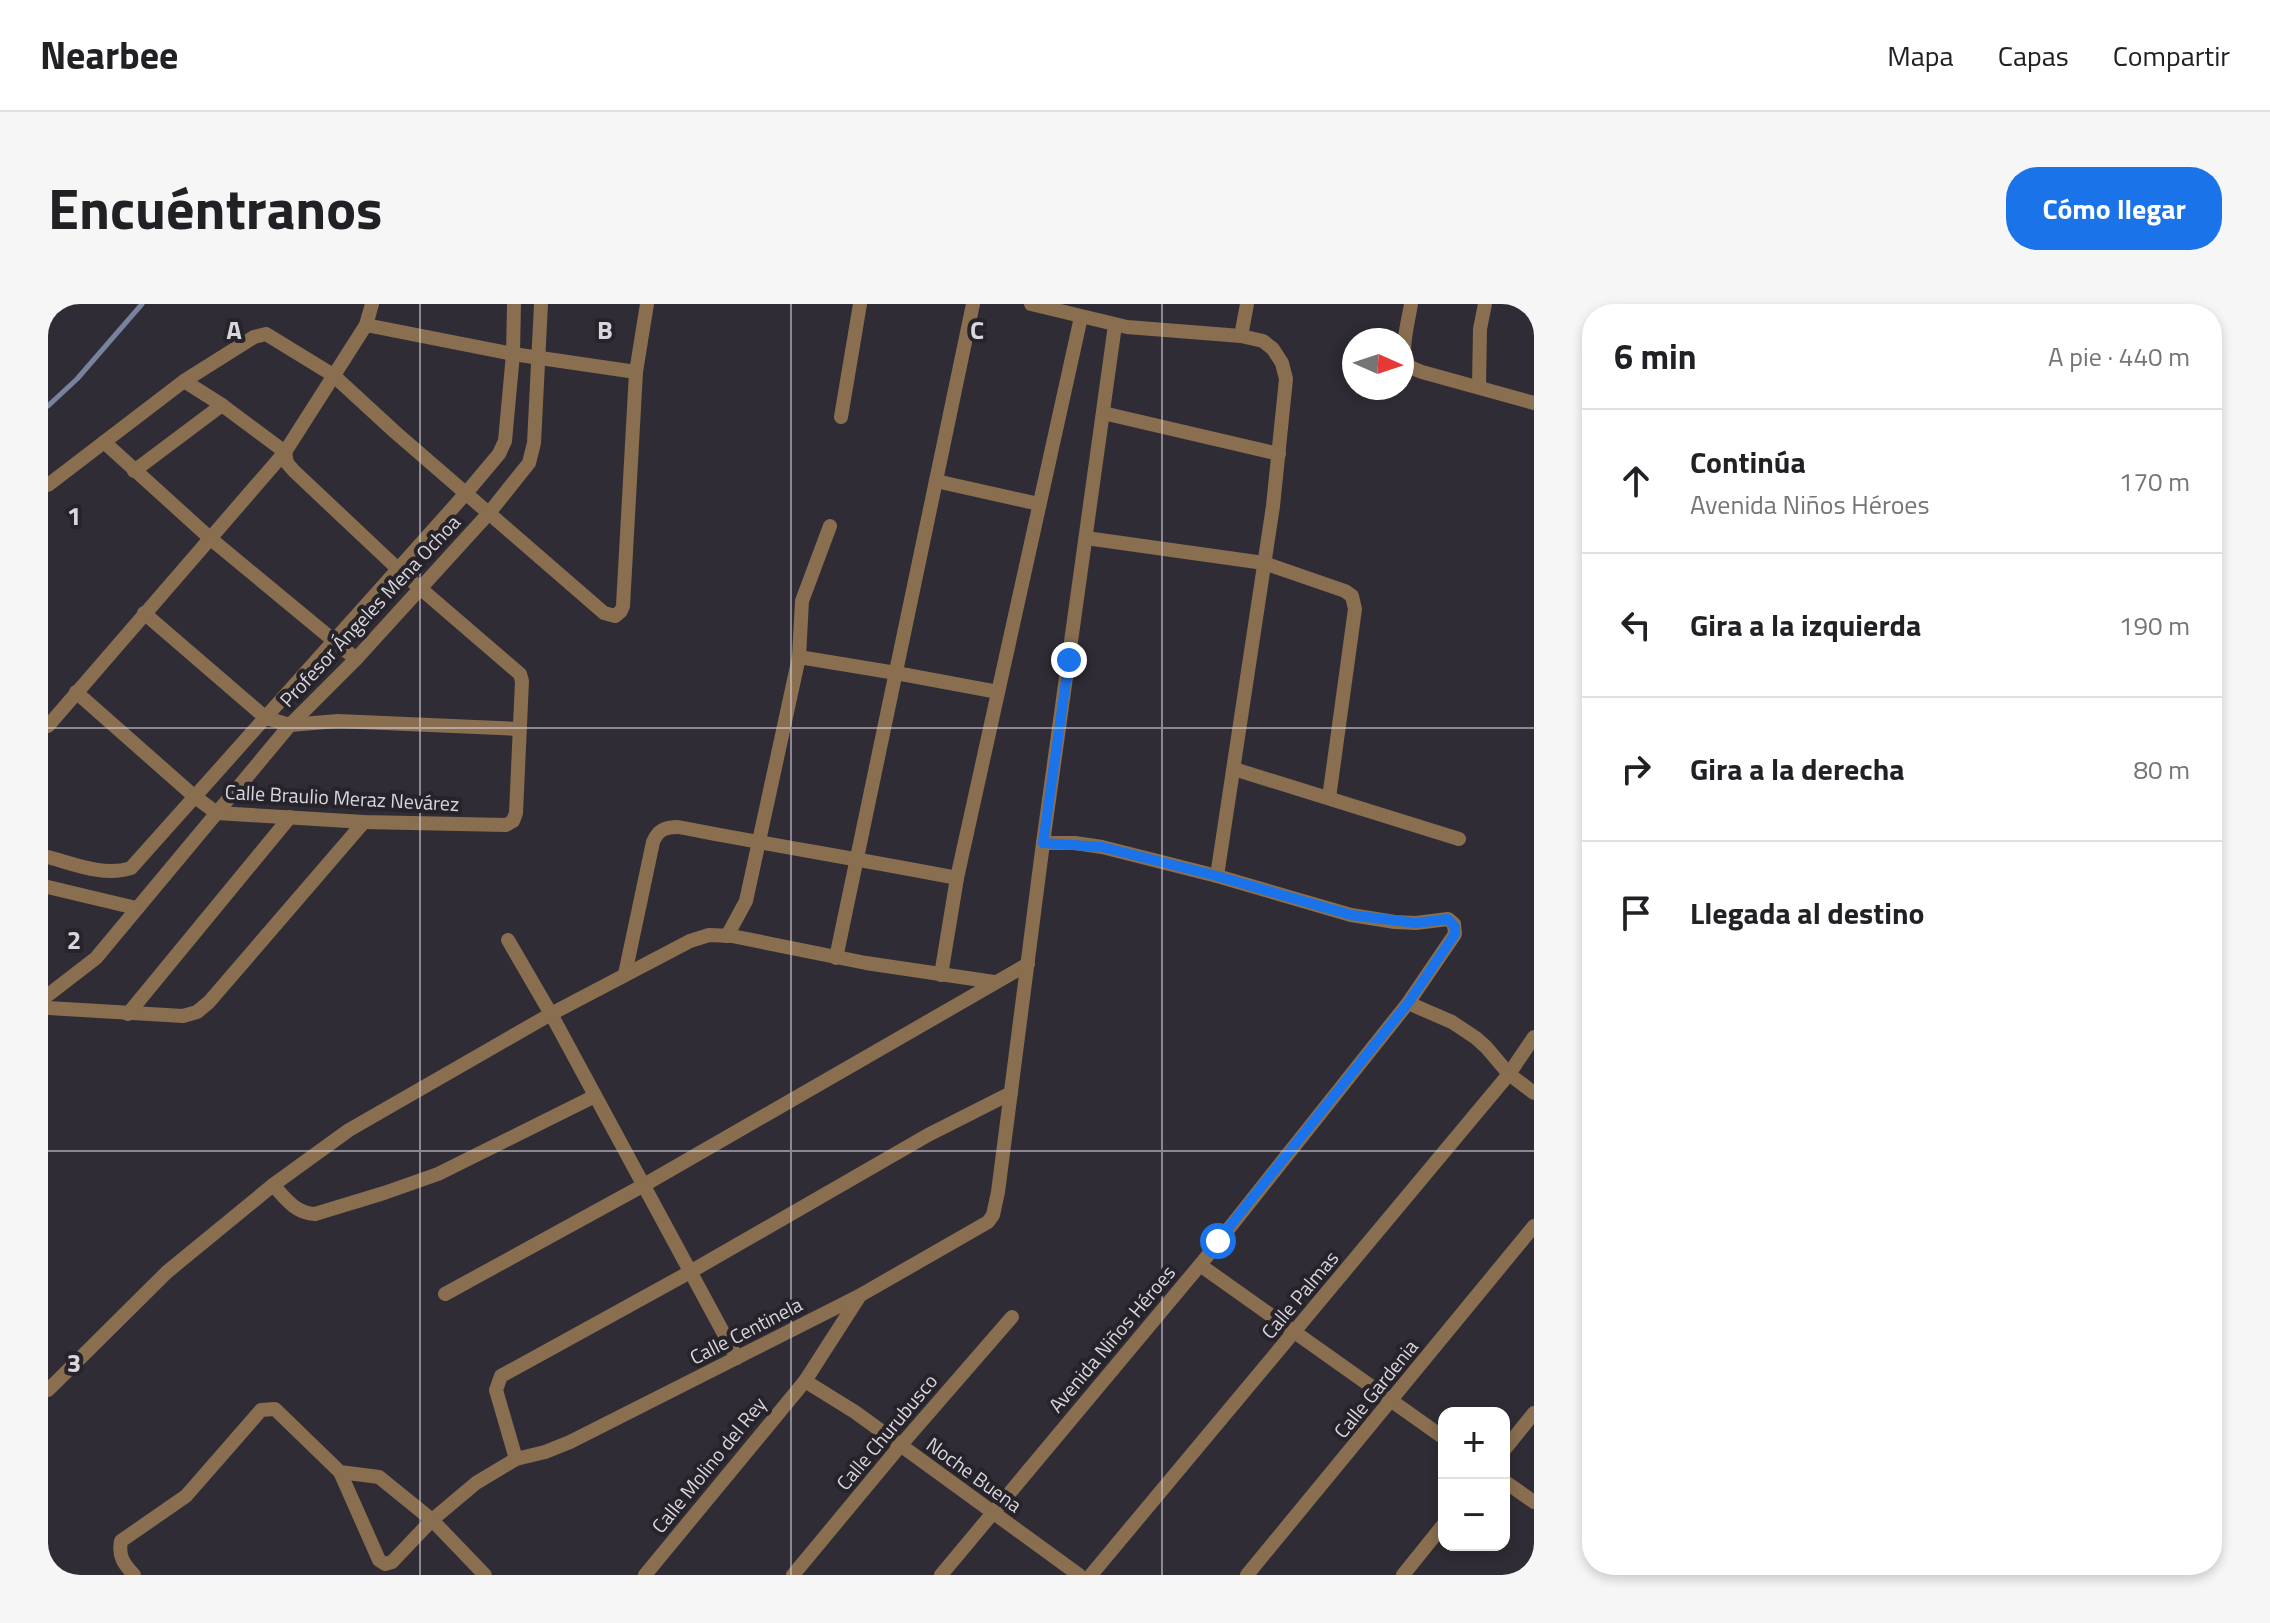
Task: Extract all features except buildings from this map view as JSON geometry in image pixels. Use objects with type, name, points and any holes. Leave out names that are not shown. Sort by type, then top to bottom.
[{"type":"street","points":[[48,726],[285,452],[366,325],[372,304]]},
{"type":"street","name":"Profesor Ángeles Mena Ochoa","points":[[48,857],[109,872],[131,868],[467,492],[502,448],[506,434],[514,304]]},
{"type":"street","name":"Profesor Ángeles Mena Ochoa","points":[[48,995],[96,958],[290,725],[420,589],[524,469],[532,454],[541,304]]},
{"type":"street","points":[[48,485],[184,381],[254,337],[266,334],[333,375],[604,613],[618,614],[623,606],[636,372],[647,304]]},
{"type":"street","points":[[841,417],[860,304]]},
{"type":"street","points":[[836,958],[973,304]]},
{"type":"street","points":[[1031,304],[1115,325],[1241,336],[1263,341],[1282,363],[1286,379],[1273,506],[1217,876],[1102,847],[1043,843]]},
{"type":"street","points":[[1241,336],[1247,304]]},
{"type":"street","points":[[1411,304],[1404,355],[1409,367],[1534,403]]},
{"type":"street","points":[[1479,386],[1480,329],[1485,304]]},
{"type":"street","points":[[941,975],[957,878],[1081,317]]},
{"type":"street","points":[[366,325],[513,354],[636,372]]},
{"type":"street","points":[[516,1459],[496,1390],[501,1376],[928,1135],[1011,1093],[1115,325]]},
{"type":"street","points":[[144,613],[266,718],[290,725],[338,721],[519,729],[520,674],[420,589],[294,471],[287,463],[285,452],[184,381]]},
{"type":"street","points":[[134,471],[222,405]]},
{"type":"street","points":[[1103,413],[1279,454]]},
{"type":"street","points":[[104,442],[211,539],[356,659]]},
{"type":"street","points":[[936,481],[1039,504]]},
{"type":"street","points":[[727,936],[746,901],[799,657],[802,601],[830,526]]},
{"type":"street","points":[[1086,538],[1264,563],[1352,596],[1355,609],[1329,798]]},
{"type":"street","points":[[799,657],[998,692]]},
{"type":"street","name":"Calle Braulio Meraz Nevárez","points":[[76,692],[217,813],[364,822],[506,825],[513,821],[516,813],[519,729]]},
{"type":"street","points":[[1234,769],[1459,839]]},
{"type":"street","points":[[128,1014],[290,817]]},
{"type":"street","points":[[48,1008],[183,1016],[197,1012],[209,1002],[364,822]]},
{"type":"street","points":[[625,974],[653,842],[661,830],[678,827],[957,878]]},
{"type":"street","name":"Avenida Niños Héroes","points":[[941,1575],[1200,1265],[1408,1003],[1455,934],[1454,924],[1448,919],[1416,923],[1351,915],[1217,876]]},
{"type":"street","points":[[48,887],[136,908]]},
{"type":"street","points":[[48,1390],[167,1272],[273,1185],[349,1130],[551,1014],[699,937],[727,936],[836,958],[994,982]]},
{"type":"street","points":[[508,940],[737,1358]]},
{"type":"street","points":[[445,1294],[644,1185],[1028,964]]},
{"type":"street","points":[[1408,1003],[1452,1022],[1476,1038],[1509,1074],[1534,1093]]},
{"type":"street","name":"Calle Palmas","points":[[1091,1575],[1509,1074],[1534,1037]]},
{"type":"street","name":"Calle Centinela","points":[[340,1472],[379,1560],[385,1564],[392,1562],[432,1520],[476,1483],[516,1459],[562,1446],[859,1296],[988,1222],[996,1204],[1011,1093]]},
{"type":"street","points":[[273,1185],[298,1210],[315,1214],[438,1174],[595,1096]]},
{"type":"street","name":"Calle Gardenia","points":[[1247,1575],[1534,1226]]},
{"type":"street","points":[[1200,1265],[1438,1434]]},
{"type":"street","name":"Calle Molino del Rey","points":[[645,1575],[805,1381],[859,1296]]},
{"type":"street","name":"Calle Churubusco","points":[[793,1575],[1012,1317]]},
{"type":"street","name":"Noche Buena","points":[[805,1381],[855,1412],[1079,1575]]},
{"type":"street","points":[[134,1575],[122,1561],[119,1551],[121,1541],[186,1496],[261,1410],[268,1408],[275,1409],[340,1472],[379,1477],[432,1520],[485,1575]]},
{"type":"street","points":[[1510,1443],[1534,1413]]},
{"type":"street","points":[[1510,1485],[1534,1502]]},
{"type":"street","points":[[1403,1575],[1438,1531]]},
{"type":"waterway","points":[[48,406],[77,379],[142,304]]},
{"type":"route","points":[[1069,660],[1043,843],[1102,847],[1351,915],[1416,923],[1448,919],[1455,927],[1455,934],[1408,1003],[1218,1241]]}]
